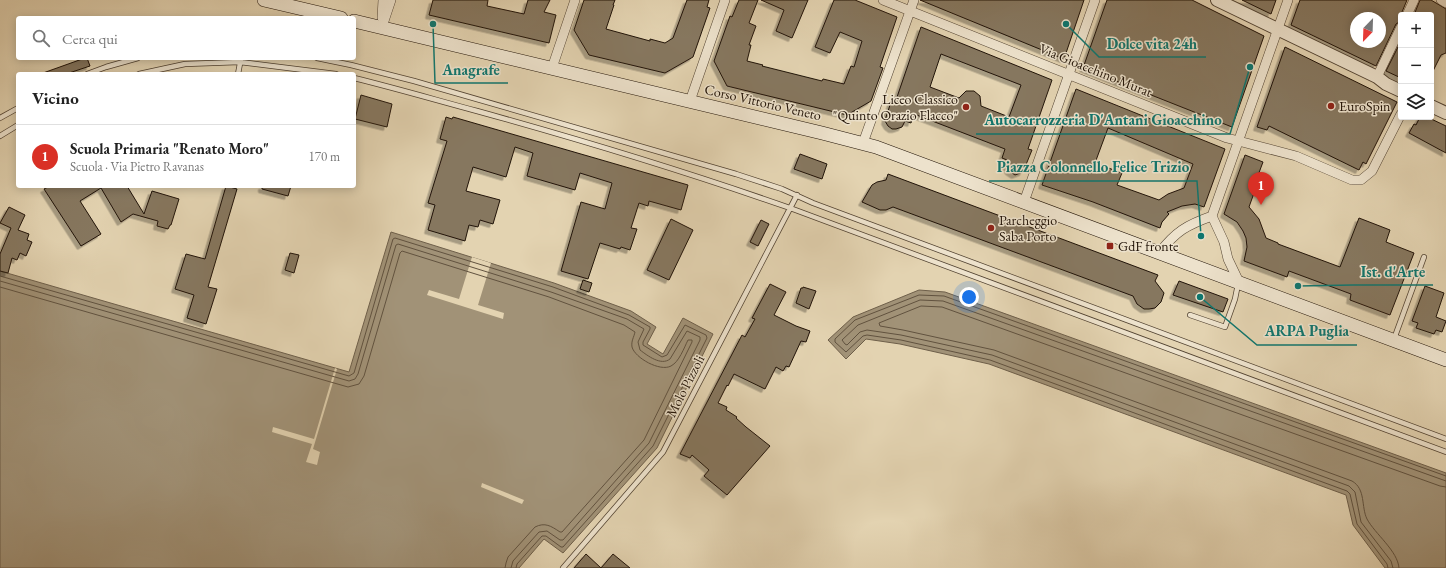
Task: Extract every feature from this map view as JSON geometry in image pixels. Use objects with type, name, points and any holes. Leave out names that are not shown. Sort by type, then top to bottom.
[{"type":"main road","points":[[264,0],[333,16]]},
{"type":"main road","name":"Corso Vittorio Veneto","points":[[356,21],[863,143],[1446,360]]},
{"type":"street","points":[[382,27],[383,0]]},
{"type":"street","points":[[382,27],[391,0]]},
{"type":"street","points":[[552,68],[575,0]]},
{"type":"street","points":[[690,101],[726,0]]},
{"type":"street","name":"Via Gioacchino Murat","points":[[884,0],[1238,141],[1296,156],[1352,180],[1358,181],[1367,176],[1374,168],[1398,120]]},
{"type":"street","points":[[863,143],[914,0]]},
{"type":"street","points":[[1024,202],[1070,75],[1095,0]]},
{"type":"street","points":[[1217,0],[1377,77],[1386,84],[1398,90]]},
{"type":"street","points":[[1239,282],[1228,259],[1224,242],[1212,216],[1288,0]]},
{"type":"street","points":[[1408,12],[1414,0]]},
{"type":"street","points":[[1441,0],[1446,3]]},
{"type":"street","points":[[1377,77],[1398,33]]},
{"type":"street","points":[[1434,107],[1446,113]]},
{"type":"street","points":[[1159,253],[1175,234],[1192,223],[1212,216]]},
{"type":"lane","points":[[92,72],[131,60]]},
{"type":"lane","points":[[238,72],[240,60]]},
{"type":"lane","points":[[148,72],[185,64],[240,60],[320,72]]},
{"type":"lane","points":[[327,60],[414,81],[736,174],[782,189],[813,203],[1446,439]]},
{"type":"lane","points":[[356,79],[611,149],[731,187],[1446,452]]},
{"type":"lane","points":[[0,118],[16,109]]},
{"type":"lane","points":[[0,136],[16,126]]},
{"type":"lane","name":"Molo Pizzoli","points":[[564,568],[663,452],[796,195]]},
{"type":"lane","points":[[1393,340],[1424,257]]},
{"type":"lane","points":[[1190,315],[1225,327],[1235,299],[1239,282]]},
{"type":"water","points":[[391,232],[554,283],[631,311],[656,327],[647,344],[663,354],[683,318],[713,334],[657,448],[563,553],[544,539],[519,568],[0,568],[0,271],[349,372]]},
{"type":"water","points":[[919,290],[945,292],[1446,473],[1445,568],[1385,568],[1353,525],[1346,495],[989,364],[900,344],[866,339],[846,359],[828,340],[853,317]]},
{"type":"pier","points":[[472,257],[491,263],[478,305],[504,313],[503,319],[427,295],[429,290],[459,299]]},
{"type":"pier","points":[[335,368],[337,369],[313,449],[320,452],[317,465],[306,462],[312,444],[272,432],[273,427],[314,439]]},
{"type":"pier","points":[[482,483],[524,500],[522,504],[481,487]]},
{"type":"building","points":[[433,0],[488,0],[487,6],[524,14],[528,0],[550,0],[544,12],[556,15],[549,43],[429,15]]},
{"type":"building","points":[[584,0],[615,0],[606,29],[650,41],[650,39],[665,43],[673,38],[687,0],[709,0],[707,7],[710,8],[693,57],[665,73],[589,55],[574,30]]},
{"type":"building","points":[[739,0],[758,0],[749,23],[756,26],[749,45],[751,45],[747,61],[822,81],[823,79],[844,84],[851,66],[854,67],[862,41],[840,32],[830,53],[815,47],[834,0],[855,0],[897,17],[880,67],[883,68],[871,101],[847,115],[727,86],[714,61],[730,16],[732,17]]},
{"type":"building","points":[[761,0],[808,0],[792,38],[776,31],[784,10]]},
{"type":"building","points":[[920,0],[1084,0],[1064,59]]},
{"type":"building","points":[[1107,0],[1192,0],[1264,36],[1232,127],[1083,68]]},
{"type":"building","points":[[1242,0],[1276,0],[1271,14]]},
{"type":"building","points":[[1300,0],[1407,0],[1402,12],[1398,12],[1398,23],[1386,45],[1386,12],[1350,12],[1350,48],[1385,48],[1376,66],[1291,25]]},
{"type":"building","points":[[1420,0],[1431,0],[1446,9],[1446,53],[1441,55],[1434,69],[1434,12],[1415,12]]},
{"type":"building","name":"Liceo Classico \"Quinto Orazio Flacco\"","points":[[921,27],[1052,80],[1028,149],[1032,150],[1023,172],[1015,175],[1009,171],[1007,160],[1002,158],[1005,149],[914,114],[911,123],[905,121],[902,127],[892,129],[885,121],[892,99],[896,100]],"holes":[[[941,54],[1021,85],[1009,117],[981,106],[980,96],[974,91],[966,91],[959,98],[930,87]]]},
{"type":"building","points":[[1285,47],[1397,102],[1366,164],[1363,162],[1359,170],[1269,126],[1267,130],[1257,127]]},
{"type":"building","points":[[1398,47],[1398,77],[1386,71]]},
{"type":"building","points":[[79,60],[88,60],[90,66],[72,72],[46,72]]},
{"type":"building","points":[[1076,89],[1225,149],[1204,207],[1195,204],[1182,206],[1167,212],[1169,214],[1162,222],[1160,228],[1093,202],[1042,185]],"holes":[[[1108,128],[1193,164],[1184,188],[1168,194],[1159,200],[1117,185],[1122,173],[1095,163]]]},
{"type":"building","points":[[361,95],[392,104],[387,127],[356,119]]},
{"type":"building","points":[[446,117],[452,119],[453,117],[688,185],[681,210],[649,201],[648,206],[639,203],[631,228],[637,229],[630,250],[621,247],[620,249],[600,243],[588,279],[561,271],[581,202],[605,209],[612,183],[580,173],[575,190],[527,176],[533,153],[515,147],[506,177],[473,167],[466,191],[500,200],[493,224],[480,220],[478,227],[469,225],[465,241],[428,230],[435,205],[428,203],[447,141],[440,139]]},
{"type":"building","points":[[1418,120],[1433,120],[1446,126],[1446,153],[1409,133],[1414,124],[1416,125]]},
{"type":"building","points":[[800,154],[827,164],[822,179],[794,169]]},
{"type":"building","points":[[1245,155],[1263,162],[1257,178],[1259,179],[1249,207],[1259,219],[1266,238],[1278,244],[1340,267],[1359,218],[1390,230],[1386,242],[1414,253],[1390,315],[1350,300],[1351,294],[1289,271],[1287,277],[1244,261],[1247,247],[1246,238],[1237,222],[1224,214]]},
{"type":"building","name":"Parcheggio Saba Porto","points":[[888,174],[1158,275],[1155,281],[1164,293],[1161,302],[1155,308],[1144,309],[1137,304],[1133,296],[893,207],[886,210],[880,210],[862,202],[872,185],[886,180]]},
{"type":"building","points":[[101,188],[80,201],[101,234],[81,246],[44,189]]},
{"type":"building","points":[[101,188],[128,188],[144,214],[152,191],[179,199],[171,225],[168,229],[157,226],[158,221],[133,214],[121,222]]},
{"type":"building","points":[[225,188],[237,189],[208,287],[217,289],[206,324],[187,318],[194,295],[175,289],[186,254],[205,259]]},
{"type":"building","points":[[262,188],[290,188],[288,196]]},
{"type":"building","points":[[9,207],[25,215],[18,230],[29,234],[27,240],[32,242],[26,256],[20,253],[17,260],[12,258],[8,273],[0,271],[0,254],[11,228],[0,223]]},
{"type":"building","points":[[671,219],[693,230],[669,280],[647,270]]},
{"type":"building","points":[[761,220],[769,224],[758,246],[750,242]]},
{"type":"building","points":[[290,253],[299,255],[294,273],[285,270]]},
{"type":"building","points":[[583,280],[592,283],[589,292],[580,289]]},
{"type":"building","points":[[1179,281],[1228,299],[1223,312],[1173,295]]},
{"type":"building","points":[[770,284],[786,292],[774,315],[810,331],[806,342],[801,341],[789,367],[786,366],[783,371],[776,367],[765,389],[734,374],[728,386],[727,385],[718,403],[727,407],[726,410],[737,417],[736,418],[746,427],[770,446],[727,495],[704,476],[709,470],[692,455],[690,458],[680,454],[742,335],[745,337],[755,319],[752,318]]},
{"type":"building","points":[[1425,286],[1444,293],[1436,317],[1446,321],[1442,332],[1436,330],[1434,334],[1416,328],[1418,323],[1412,321]]},
{"type":"building","points":[[803,287],[816,291],[809,309],[796,303],[801,288]]},
{"type":"building","points":[[586,554],[601,568],[574,568]]},
{"type":"building","points":[[613,554],[630,568],[601,568]]},
{"type":"place","name":"Anagrafe","points":[[433,24]]},
{"type":"place","name":"Dolce vita 24h","points":[[1066,24]]},
{"type":"place","name":"Autocarrozzeria D'Antani Gioacchino","points":[[1250,67]]},
{"type":"place","name":"EuroSpin","points":[[1331,106]]},
{"type":"place","name":"Liceo Classico \"Quinto Orazio Flacco\"","points":[[966,107]]},
{"type":"place","name":"Scuola Primaria \"Renato Moro\"","points":[[1261,205]]},
{"type":"place","name":"Parcheggio Saba Porto","points":[[991,228]]},
{"type":"place","name":"Piazza Colonnello Felice Trizio","points":[[1201,236]]},
{"type":"place","name":"GdF fronte","points":[[1110,246]]},
{"type":"place","name":"Ist. d'Arte","points":[[1298,286]]},
{"type":"place","name":"ARPA Puglia","points":[[1200,297]]}]
